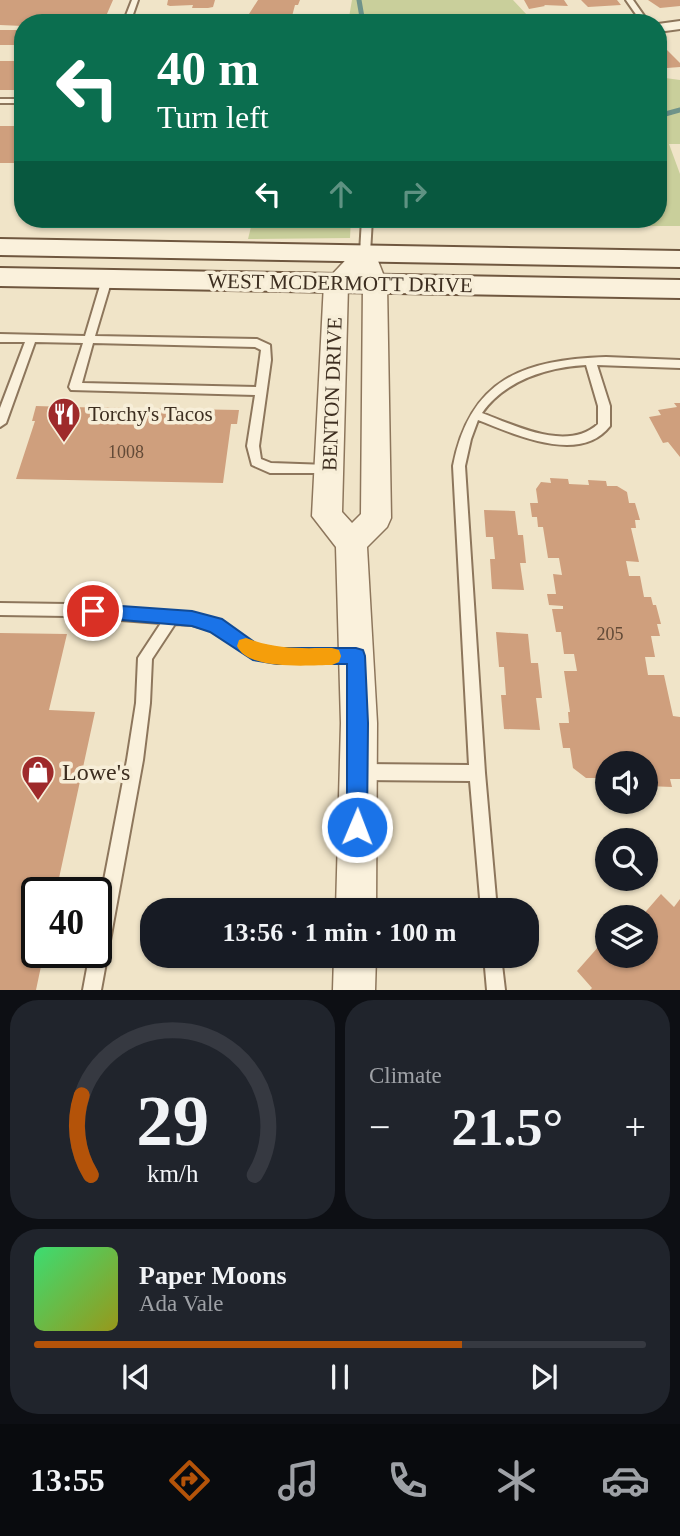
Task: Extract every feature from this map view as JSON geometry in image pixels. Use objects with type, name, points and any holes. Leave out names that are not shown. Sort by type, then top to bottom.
[{"type":"main road","name":"WEST MCDERMOTT DRIVE","points":[[0,247],[680,259]]},
{"type":"main road","name":"WEST MCDERMOTT DRIVE","points":[[0,277],[680,289]]},
{"type":"street","points":[[336,284],[365,253]]},
{"type":"street","name":"BENTON DRIVE","points":[[336,284],[327,516],[351,543],[376,518],[375,284],[365,253]]},
{"type":"street","points":[[351,543],[358,772],[356,898]]},
{"type":"street","points":[[354,990],[355,968]]},
{"type":"lane","points":[[365,253],[366,228]]},
{"type":"lane","points":[[107,279],[75,387],[262,391]]},
{"type":"lane","points":[[0,338],[257,343],[265,348],[262,391],[253,446],[256,462],[270,468],[328,470]]},
{"type":"lane","points":[[0,423],[31,339]]},
{"type":"lane","points":[[476,415],[530,435],[561,440],[589,438],[604,426],[604,406],[590,361]]},
{"type":"lane","points":[[488,898],[477,773],[459,466],[464,439],[488,398],[510,382],[542,367],[590,361],[680,364]]},
{"type":"lane","points":[[0,609],[172,617],[215,625],[253,652],[277,656],[356,656]]},
{"type":"lane","points":[[92,990],[135,760],[143,702],[145,658],[172,617]]},
{"type":"lane","points":[[358,772],[477,773]]},
{"type":"lane","points":[[494,968],[496,990]]},
{"type":"green space","points":[[352,0],[513,0],[526,14],[350,14]]},
{"type":"green space","points":[[667,78],[680,80],[680,144],[669,144],[680,174],[680,226],[667,226]]},
{"type":"green space","points":[[251,228],[351,228],[350,238],[248,239]]},
{"type":"building","points":[[0,0],[113,0],[107,14],[14,14],[14,26],[0,25]]},
{"type":"building","points":[[168,0],[215,0],[213,7],[192,8],[193,5],[167,5]]},
{"type":"building","points":[[258,0],[300,0],[293,14],[249,14]]},
{"type":"building","points":[[524,0],[564,0],[568,6],[544,5],[529,9]]},
{"type":"building","points":[[581,0],[617,0],[621,5],[588,7]]},
{"type":"building","points":[[648,0],[680,0],[680,6],[660,8]]},
{"type":"building","points":[[0,30],[14,30],[14,45],[0,45]]},
{"type":"building","points":[[667,50],[680,63],[680,67],[667,68]]},
{"type":"building","points":[[0,61],[14,61],[14,90],[0,90]]},
{"type":"building","points":[[0,126],[14,126],[14,163],[0,163]]},
{"type":"building","points":[[674,403],[680,403],[680,457],[668,442],[663,443],[649,417],[661,415],[658,410],[677,407]]},
{"type":"building","points":[[36,406],[239,410],[237,424],[231,424],[223,483],[16,479],[35,421],[32,421]]},
{"type":"building","points":[[550,478],[568,479],[569,484],[589,485],[588,480],[606,481],[607,486],[617,486],[627,492],[629,503],[635,503],[640,520],[635,520],[636,528],[631,528],[639,562],[626,561],[629,576],[640,576],[644,597],[651,597],[661,624],[657,624],[660,636],[651,636],[655,657],[645,657],[648,675],[664,675],[673,716],[680,717],[680,779],[670,779],[672,787],[658,786],[658,751],[595,751],[595,778],[586,778],[573,768],[570,748],[563,748],[559,723],[569,723],[570,712],[564,671],[577,671],[574,654],[564,654],[561,632],[556,632],[552,609],[563,609],[563,606],[549,605],[547,594],[556,594],[553,574],[562,575],[559,558],[548,558],[543,527],[538,527],[537,517],[532,517],[530,503],[538,503],[536,489],[541,482],[551,483]]},
{"type":"building","points":[[484,510],[515,511],[518,535],[523,535],[526,563],[520,563],[524,590],[492,589],[490,559],[495,559],[493,537],[486,537]]},
{"type":"building","points":[[496,632],[528,634],[531,663],[538,663],[542,698],[536,698],[540,730],[504,729],[501,695],[506,695],[504,667],[499,667]]},
{"type":"building","name":"Lowe's","points":[[0,633],[67,634],[49,710],[95,712],[59,877],[21,877],[21,968],[41,968],[36,990],[0,990]]},
{"type":"building","points":[[661,894],[674,907],[680,899],[680,990],[590,990],[592,988],[577,971],[595,951],[595,968],[658,968],[658,905],[651,905]]},
{"type":"waterway","points":[[359,0],[361,14]]},
{"type":"waterway","points":[[667,114],[680,110]]},
{"type":"slow traffic","points":[[246,646],[253,652],[277,656],[332,656]]},
{"type":"place","name":"Torchy's Tacos","points":[[64,444]]},
{"type":"place","name":"Lowe's","points":[[38,802]]},
{"type":"route","points":[[93,611],[192,619],[215,625],[253,652],[277,656],[356,656],[359,723],[357,827]]}]
